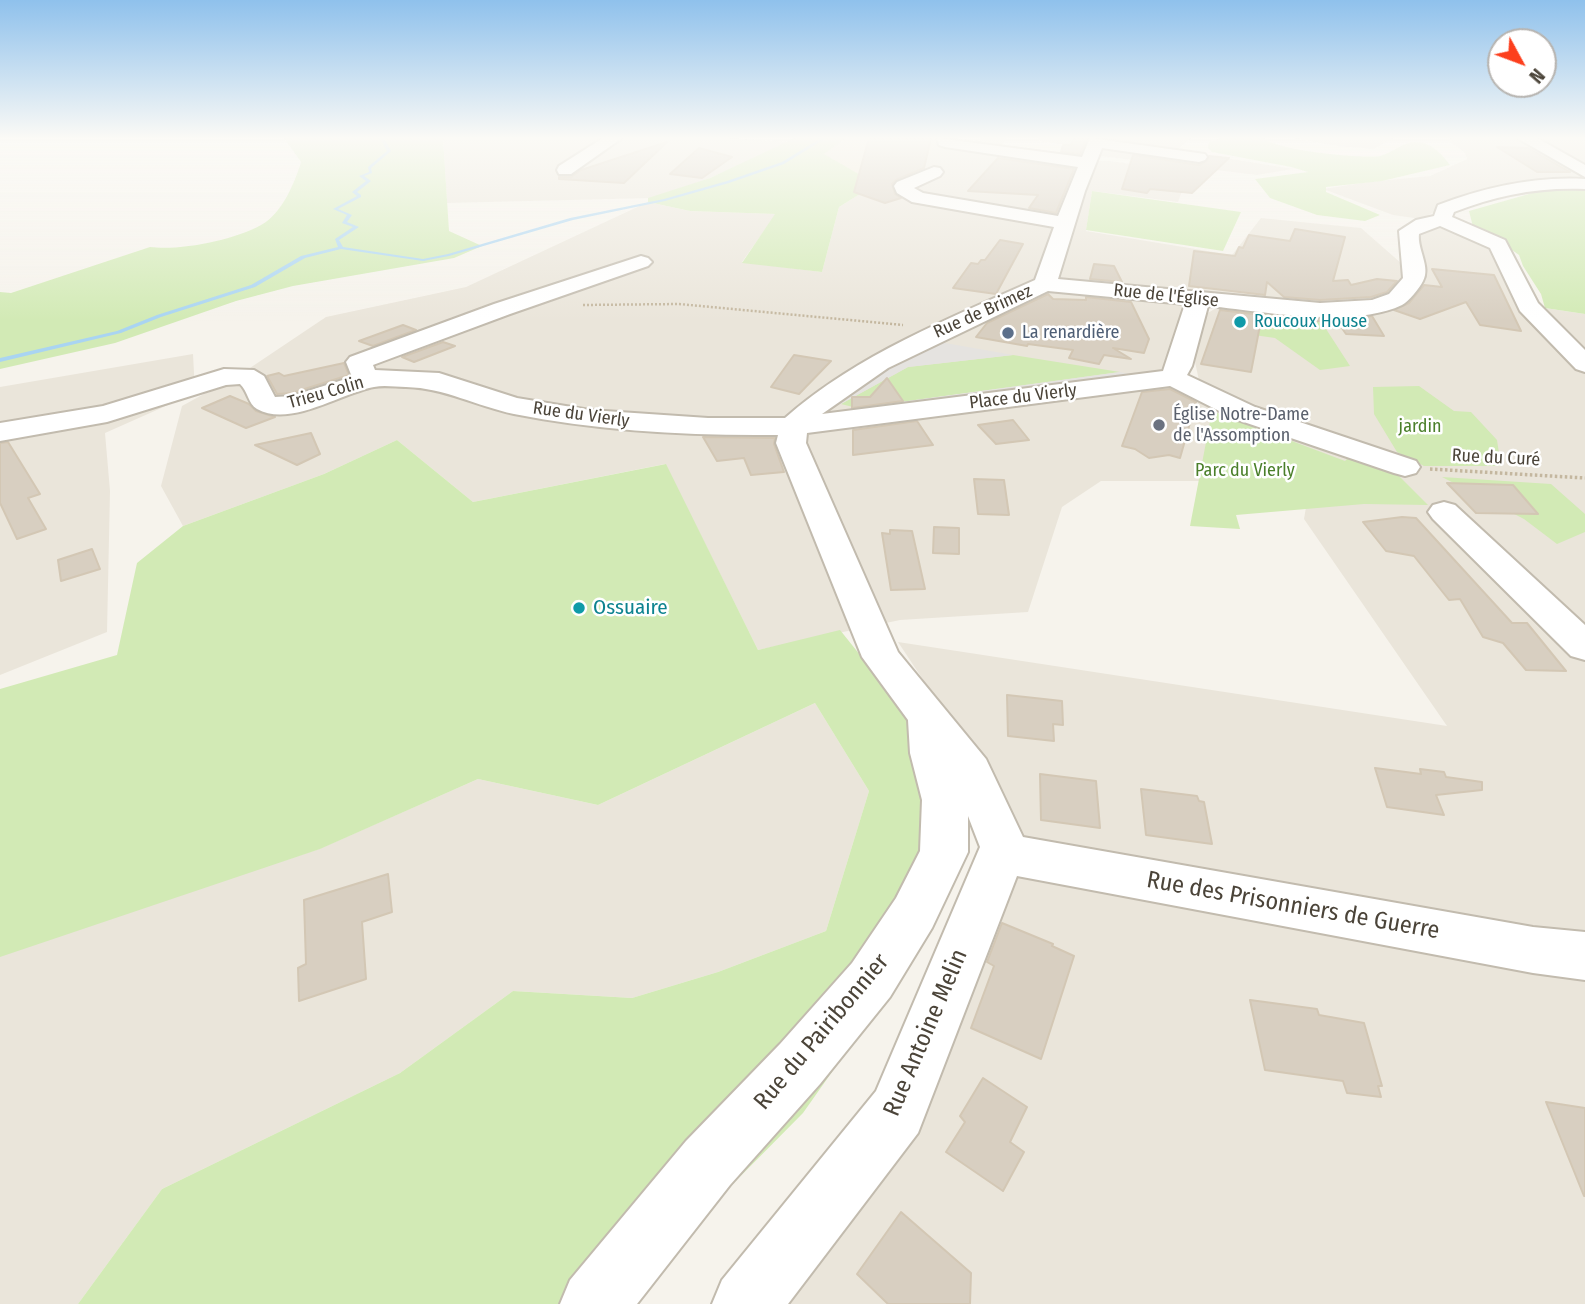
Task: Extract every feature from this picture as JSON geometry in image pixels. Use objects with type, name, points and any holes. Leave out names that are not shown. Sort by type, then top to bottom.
[{"type":"street","points":[[923,199],[1065,223]]},
{"type":"street","name":"Rue de Brimez","points":[[793,426],[813,405],[938,332],[1045,284],[1074,199]]},
{"type":"street","name":"Rue de l'Église","points":[[1045,284],[1320,310],[1364,309],[1397,299],[1414,279],[1415,268],[1409,250],[1409,231],[1423,224],[1442,220],[1445,209],[1473,199]]},
{"type":"street","points":[[1442,220],[1498,244],[1528,306],[1585,364]]},
{"type":"street","name":"Trieu Colin","points":[[372,379],[364,375],[359,362],[502,309],[641,262]]},
{"type":"street","points":[[1163,379],[1179,366],[1198,300]]},
{"type":"street","points":[[874,393],[1009,376],[1030,378],[1051,371],[1105,369],[1188,383],[1208,397],[1242,412],[1405,467]]},
{"type":"street","name":"Trieu Colin","points":[[0,432],[107,414],[224,377],[245,376],[255,382],[264,402],[275,407],[318,398],[372,379]]},
{"type":"street","name":"Rue du Vierly","points":[[372,379],[439,381],[512,405],[644,424],[708,427],[793,426]]},
{"type":"street","name":"Place du Vierly","points":[[793,426],[1163,379]]},
{"type":"street","points":[[793,426],[791,443],[881,657],[971,771],[1003,850]]},
{"type":"street","points":[[1444,512],[1585,647]]},
{"type":"street","name":"Rue du Pairibonnier","points":[[594,1304],[708,1163],[800,1064],[872,980],[914,913],[944,852],[945,800],[932,753],[929,717]]},
{"type":"street","name":"Rue des Prisonniers de Guerre","points":[[1003,850],[1533,950],[1585,956]]},
{"type":"street","name":"Rue Antoine Melin","points":[[746,1304],[897,1112],[1003,850]]},
{"type":"path","points":[[580,305],[679,304],[822,316],[938,332]]},
{"type":"path","name":"Rue du Curé","points":[[1405,467],[1585,478]]},
{"type":"shaded area","points":[[447,199],[618,199],[447,203]]},
{"type":"shaded area","points":[[852,199],[1091,199],[1086,231],[1232,255],[1261,218],[1361,228],[1409,270],[1406,278],[1385,300],[1365,307],[1188,299],[1167,362],[1238,421],[1232,481],[1101,481],[1062,507],[1028,612],[900,620],[758,650],[665,464],[473,502],[397,440],[324,474],[183,526],[161,486],[182,406],[244,372],[326,317],[466,287],[648,202],[690,211],[776,214],[742,262],[822,272],[839,207]]},
{"type":"shaded area","points":[[1153,199],[1179,199],[1178,202]]},
{"type":"shaded area","points":[[1350,199],[1483,199],[1444,207],[1421,219],[1393,215]]},
{"type":"shaded area","points":[[1425,229],[1462,231],[1484,240],[1500,255],[1525,313],[1545,308],[1585,314],[1585,1304],[744,1304],[949,1011],[1011,858],[969,749],[898,642],[1447,726],[1304,519],[1313,466],[1270,417],[1200,385],[1195,362],[1206,314],[1218,307],[1378,312],[1408,302],[1425,277],[1416,234]]},
{"type":"shaded area","points":[[934,341],[1013,355],[908,367],[841,404],[833,400]]},
{"type":"shaded area","points":[[193,354],[195,393],[105,433],[110,491],[107,632],[0,675],[0,387]]},
{"type":"shaded area","points":[[1120,372],[1155,380],[870,416],[857,408]]},
{"type":"shaded area","points":[[815,703],[869,791],[826,931],[718,972],[632,998],[513,991],[400,1073],[162,1189],[78,1304],[0,1304],[0,954],[319,849],[478,779],[598,805]]},
{"type":"green space","points":[[285,199],[447,199],[449,231],[482,246],[454,258],[293,286],[236,301],[115,343],[0,369],[0,292],[11,293],[150,247],[207,243],[236,235],[269,220]]},
{"type":"green space","points":[[648,199],[852,199],[839,207],[822,272],[742,263],[775,214],[690,211],[648,202]]},
{"type":"green space","points":[[1091,199],[1148,199],[1241,212],[1223,251],[1086,230]]},
{"type":"green space","points":[[1272,199],[1342,199],[1380,215],[1365,221],[1317,215]]},
{"type":"green space","points":[[1512,199],[1585,199],[1585,314],[1545,308],[1541,294],[1519,255],[1497,239],[1473,227],[1469,211]]},
{"type":"green space","points":[[1230,311],[1317,315],[1350,366],[1320,370],[1275,338],[1212,329]]},
{"type":"green space","points":[[1013,355],[1120,372],[857,408],[841,404],[908,367]]},
{"type":"green space","name":"jardin","points":[[1419,386],[1454,411],[1471,412],[1497,440],[1501,466],[1424,466],[1397,452],[1374,414],[1373,387]]},
{"type":"green space","name":"Parc du Vierly","points":[[1212,411],[1345,461],[1349,457],[1394,471],[1428,505],[1364,504],[1236,515],[1240,529],[1190,526]]},
{"type":"green space","points":[[397,440],[473,502],[666,464],[758,650],[840,630],[978,802],[937,903],[887,994],[803,1113],[707,1210],[622,1304],[78,1304],[162,1189],[400,1073],[513,991],[632,998],[718,972],[826,931],[869,791],[815,703],[598,805],[478,779],[320,849],[0,957],[0,689],[117,655],[137,563],[183,526],[324,474]]},
{"type":"green space","name":"jardin","points":[[1442,477],[1551,484],[1585,514],[1585,532],[1557,544],[1524,519]]},
{"type":"building","points":[[873,199],[898,199],[885,203]]},
{"type":"building","points":[[1035,199],[1062,199],[1056,213],[1029,208]]},
{"type":"building","points":[[1295,229],[1345,237],[1333,281],[1348,280],[1351,285],[1377,279],[1397,281],[1387,292],[1371,297],[1320,300],[1284,297],[1267,282],[1265,295],[1189,286],[1194,251],[1235,256],[1239,247],[1243,248],[1249,235],[1290,241]]},
{"type":"building","points":[[1000,240],[1023,244],[996,294],[953,288],[971,263],[978,264],[985,260]]},
{"type":"building","points":[[1094,264],[1114,266],[1122,282],[1090,279]]},
{"type":"building","points":[[1432,269],[1494,275],[1521,331],[1480,325],[1466,302],[1420,319],[1394,310],[1409,303],[1424,285],[1442,287]]},
{"type":"building","points":[[1048,294],[1053,299],[1086,300],[1086,297],[1131,302],[1149,339],[1144,353],[1113,348],[1131,359],[1104,355],[1099,364],[1069,358],[1073,350],[1027,346],[976,337],[987,323]]},
{"type":"building","points":[[1220,310],[1262,315],[1251,372],[1201,364]]},
{"type":"building","points":[[1372,316],[1384,336],[1346,334],[1337,321],[1309,319]]},
{"type":"building","points":[[403,325],[416,330],[373,346],[359,341]]},
{"type":"building","points":[[443,342],[455,346],[414,362],[402,357]]},
{"type":"building","points":[[794,355],[831,361],[799,394],[771,387]]},
{"type":"building","points":[[344,363],[349,375],[292,393],[277,394],[267,376],[279,373],[284,376]]},
{"type":"building","points":[[887,378],[903,401],[852,408],[852,397],[870,397]]},
{"type":"building","name":"Église Notre-Dame de l'Assomption","points":[[1170,389],[1196,402],[1180,458],[1169,455],[1149,458],[1135,449],[1122,446],[1142,392]]},
{"type":"building","points":[[230,396],[249,404],[256,411],[275,417],[246,428],[202,408]]},
{"type":"building","points":[[1013,420],[1029,440],[996,444],[978,425]]},
{"type":"building","points":[[917,421],[933,445],[853,455],[853,430]]},
{"type":"building","points":[[311,433],[320,454],[297,465],[255,445]]},
{"type":"building","points":[[703,437],[775,438],[774,444],[784,472],[751,475],[744,458],[717,461]]},
{"type":"building","points":[[8,442],[40,494],[28,498],[46,529],[17,539],[0,503],[0,443]]},
{"type":"building","points":[[974,479],[1004,480],[1009,515],[978,514]]},
{"type":"building","points":[[1447,483],[1513,485],[1538,514],[1476,513]]},
{"type":"building","points":[[1416,518],[1512,623],[1527,623],[1566,671],[1526,670],[1503,643],[1483,637],[1460,599],[1449,600],[1414,556],[1386,551],[1363,522]]},
{"type":"building","points":[[934,527],[959,528],[959,554],[933,553]]},
{"type":"building","points":[[890,530],[912,531],[925,589],[891,590],[882,533],[890,534]]},
{"type":"building","points":[[92,549],[100,569],[61,581],[58,560]]},
{"type":"building","points":[[1007,695],[1062,701],[1063,725],[1053,724],[1054,741],[1008,736]]},
{"type":"building","points":[[1375,768],[1421,774],[1420,769],[1444,772],[1446,777],[1482,782],[1482,790],[1436,795],[1444,815],[1387,807]]},
{"type":"building","points":[[1040,774],[1096,781],[1100,828],[1041,820]]},
{"type":"building","points":[[1141,789],[1197,796],[1199,801],[1204,802],[1212,844],[1146,835]]},
{"type":"building","points":[[388,874],[392,912],[362,922],[366,979],[299,1001],[298,968],[306,964],[304,900]]},
{"type":"building","points":[[1002,923],[1053,944],[1052,946],[1074,956],[1041,1059],[971,1028],[994,966],[987,962]]},
{"type":"building","points":[[1250,1000],[1317,1009],[1319,1015],[1364,1023],[1382,1086],[1378,1086],[1381,1097],[1347,1093],[1343,1081],[1265,1070]]},
{"type":"building","points":[[983,1078],[1027,1107],[1010,1142],[1024,1152],[1003,1191],[946,1152],[965,1122],[960,1116]]},
{"type":"building","points":[[1546,1102],[1585,1108],[1585,1196],[1584,1196]]},
{"type":"building","points":[[901,1212],[971,1273],[970,1304],[888,1304],[857,1274]]},
{"type":"waterway","points":[[341,248],[337,240],[357,227],[344,223],[350,215],[335,209],[355,199]]},
{"type":"waterway","points":[[341,248],[423,260],[572,219],[669,199]]},
{"type":"waterway","points":[[0,360],[119,332],[159,316],[253,286],[303,257],[341,248]]},
{"type":"place","name":"Roucoux House","points":[[1240,322]]},
{"type":"place","name":"La renardière","points":[[1008,333]]},
{"type":"place","name":"Église Notre-Dame de l'Assomption","points":[[1159,425]]},
{"type":"place","name":"Ossuaire","points":[[579,608]]}]
